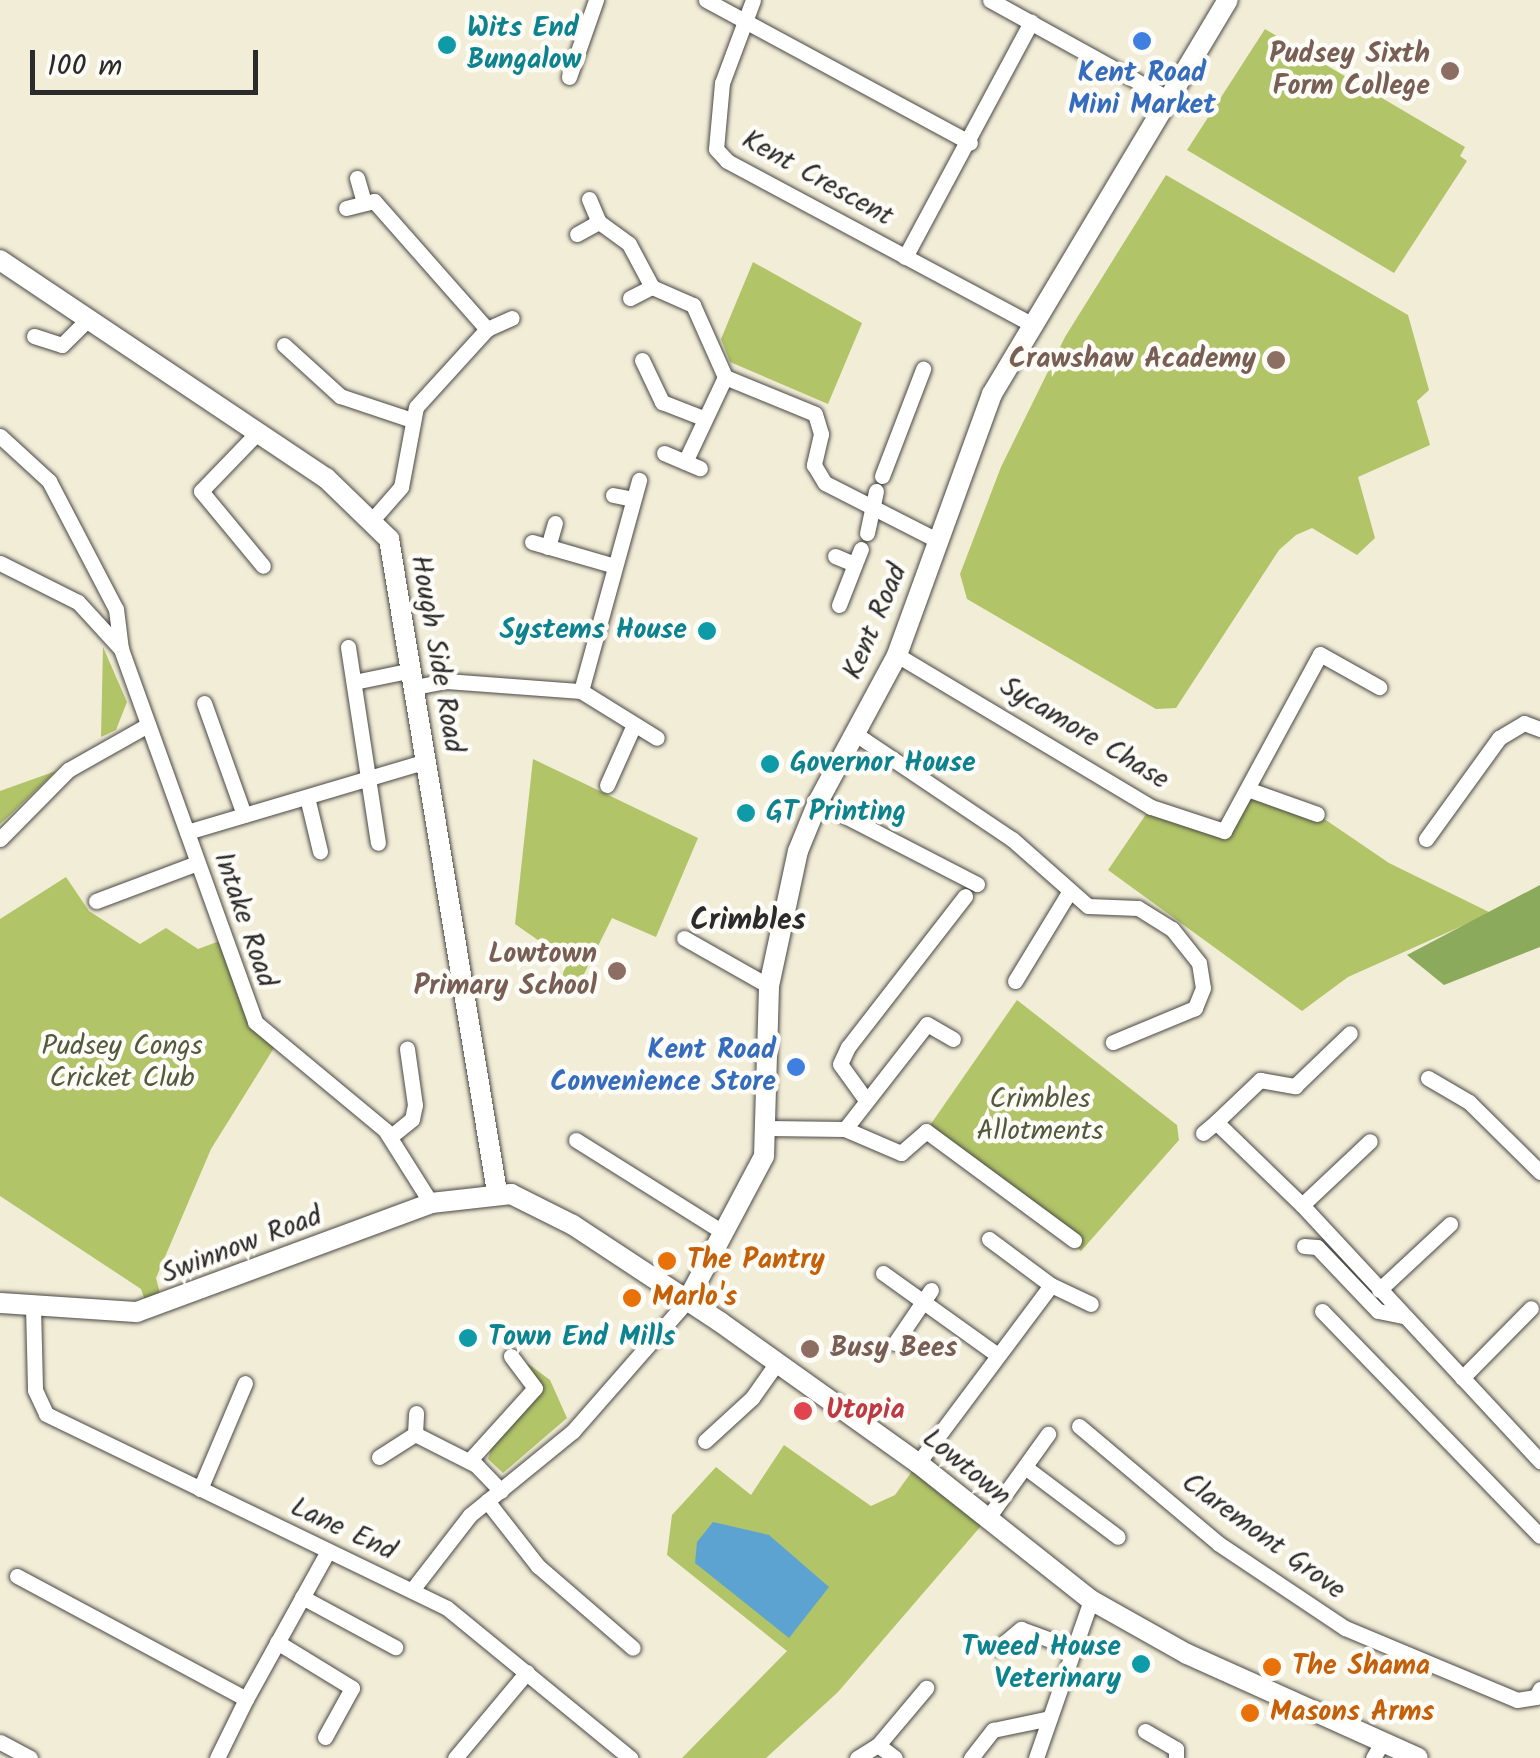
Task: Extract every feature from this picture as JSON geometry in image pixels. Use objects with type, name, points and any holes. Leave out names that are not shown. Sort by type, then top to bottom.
[{"type":"main road","name":"Kent Road","points":[[686,1301],[754,1180],[767,1128],[768,986],[798,851],[818,802],[898,655],[992,394],[1228,0]]},
{"type":"main road","name":"Hough Side Road","points":[[0,260],[258,432],[373,519],[388,540],[497,1192]]},
{"type":"main road","name":"Swinnow Road","points":[[0,1303],[137,1312],[432,1204],[497,1192]]},
{"type":"main road","name":"Lowtown","points":[[497,1192],[524,1198],[573,1225],[686,1301],[918,1463],[1091,1600],[1377,1751],[1418,1758]]},
{"type":"street","points":[[569,77],[596,0]]},
{"type":"street","points":[[706,0],[970,143]]},
{"type":"street","name":"Kent Crescent","points":[[753,0],[742,19],[722,83],[716,149],[727,162],[1033,326]]},
{"type":"street","points":[[990,0],[1169,99]]},
{"type":"street","points":[[905,257],[970,143],[1030,22]]},
{"type":"street","points":[[358,178],[363,199]]},
{"type":"street","points":[[346,208],[363,199],[374,201],[487,329]]},
{"type":"street","points":[[590,199],[599,222],[629,244],[652,288],[692,305],[725,378],[814,414],[820,474],[872,512],[937,540]]},
{"type":"street","points":[[577,234],[599,222]]},
{"type":"street","points":[[630,298],[652,288]]},
{"type":"street","points":[[34,336],[62,346],[88,318]]},
{"type":"street","points":[[373,519],[401,486],[409,419],[430,386],[487,329],[512,318]]},
{"type":"street","points":[[284,345],[340,396],[409,419]]},
{"type":"street","points":[[642,360],[662,402],[704,418]]},
{"type":"street","points":[[839,604],[923,370]]},
{"type":"street","points":[[664,453],[692,465],[704,418],[725,378]]},
{"type":"street","points":[[258,432],[201,491],[263,566]]},
{"type":"street","points":[[0,436],[49,481],[116,609],[121,649]]},
{"type":"street","points":[[581,692],[639,480]]},
{"type":"street","points":[[612,496],[633,500]]},
{"type":"street","points":[[555,522],[540,544],[615,566]]},
{"type":"street","points":[[836,556],[861,549]]},
{"type":"street","points":[[0,563],[78,602],[121,649]]},
{"type":"street","points":[[348,647],[378,843]]},
{"type":"street","name":"Intake Road","points":[[121,649],[256,1022],[390,1137],[432,1204]]},
{"type":"street","name":"Sycamore Chase","points":[[898,655],[1151,808],[1224,831],[1250,790],[1320,654],[1380,687]]},
{"type":"street","points":[[354,682],[414,678],[581,692],[633,727],[657,738]]},
{"type":"street","points":[[204,703],[244,816]]},
{"type":"street","points":[[1426,840],[1498,738],[1524,723],[1540,728]]},
{"type":"street","points":[[0,839],[68,770],[148,726]]},
{"type":"street","points":[[607,785],[633,727]]},
{"type":"street","points":[[854,733],[1012,839],[1068,894],[1088,906],[1138,908],[1172,929],[1199,964],[1203,988],[1195,1008],[1113,1042]]},
{"type":"street","points":[[186,832],[426,760]]},
{"type":"street","points":[[1250,790],[1318,814]]},
{"type":"street","points":[[307,796],[320,851]]},
{"type":"street","points":[[818,802],[971,890],[848,1047],[840,1064],[866,1100]]},
{"type":"street","points":[[96,901],[198,863]]},
{"type":"street","points":[[1015,981],[1068,894]]},
{"type":"street","points":[[684,938],[768,986]]},
{"type":"street","points":[[844,1129],[926,1024],[953,1040]]},
{"type":"street","points":[[1350,1033],[1296,1086],[1260,1080],[1209,1127],[1302,1205],[1540,1461]]},
{"type":"street","points":[[390,1137],[412,1119],[415,1105],[407,1049]]},
{"type":"street","points":[[1428,1078],[1468,1102],[1540,1172]]},
{"type":"street","points":[[767,1128],[844,1129],[902,1152],[926,1131],[1074,1240]]},
{"type":"street","points":[[576,1140],[724,1234]]},
{"type":"street","points":[[1302,1205],[1370,1141]]},
{"type":"street","points":[[1379,1290],[1450,1224]]},
{"type":"street","points":[[988,1240],[1052,1285],[1090,1304]]},
{"type":"street","points":[[1304,1246],[1317,1247],[1378,1311],[1403,1316]]},
{"type":"street","points":[[883,1273],[927,1296],[951,1322],[996,1354]]},
{"type":"street","points":[[918,1463],[996,1354],[1052,1285]]},
{"type":"street","points":[[895,1343],[927,1296]]},
{"type":"street","name":"Lane End","points":[[32,1306],[35,1390],[46,1414],[412,1590],[486,1501],[573,1431],[686,1301]]},
{"type":"street","points":[[1462,1378],[1531,1308]]},
{"type":"street","points":[[1322,1310],[1540,1536]]},
{"type":"street","points":[[941,1336],[951,1322]]},
{"type":"street","points":[[469,1461],[535,1388],[511,1356]]},
{"type":"street","points":[[705,1441],[752,1398],[776,1364]]},
{"type":"street","points":[[200,1489],[245,1383]]},
{"type":"street","points":[[415,1434],[416,1413]]},
{"type":"street","name":"Claremont Grove","points":[[1079,1426],[1220,1544],[1345,1628],[1517,1700],[1536,1697],[1540,1689]]},
{"type":"street","points":[[415,1434],[469,1461],[501,1490]]},
{"type":"street","points":[[379,1457],[415,1434]]},
{"type":"street","points":[[972,1507],[1025,1467],[1048,1434]]},
{"type":"street","points":[[1025,1467],[1118,1537]]},
{"type":"street","points":[[486,1501],[538,1566],[632,1648]]},
{"type":"street","points":[[217,1758],[328,1551]]},
{"type":"street","points":[[18,1576],[246,1700]]},
{"type":"street","points":[[412,1590],[447,1608],[630,1758]]},
{"type":"street","points":[[302,1598],[395,1648]]},
{"type":"street","points":[[1040,1757],[1091,1600]]},
{"type":"street","points":[[998,1648],[1022,1629],[1074,1649]]},
{"type":"street","points":[[277,1642],[352,1688],[324,1737]]},
{"type":"street","points":[[456,1758],[527,1672]]},
{"type":"street","points":[[856,1758],[878,1745],[926,1688]]},
{"type":"street","points":[[970,1758],[993,1730],[1050,1718]]},
{"type":"street","points":[[1145,1731],[1176,1749],[1176,1758]]},
{"type":"street","points":[[0,1742],[30,1758]]},
{"type":"street","points":[[878,1745],[895,1758]]},
{"type":"green space","points":[[1265,29],[1465,147],[1460,156],[1467,161],[1394,273],[1187,150]]},
{"type":"green space","points":[[1166,175],[1408,315],[1429,390],[1417,401],[1430,445],[1358,477],[1375,538],[1357,555],[1312,528],[1296,535],[1279,550],[1176,708],[1156,709],[967,599],[960,574],[1001,467],[1065,337]]},
{"type":"green space","points":[[753,262],[862,323],[828,404],[730,362],[721,339]]},
{"type":"green space","points":[[103,647],[127,702],[116,730],[101,737]]},
{"type":"green space","points":[[533,759],[698,838],[656,937],[612,918],[579,984],[562,982],[565,959],[515,924]]},
{"type":"green space","points":[[56,771],[8,817],[0,824],[0,791]]},
{"type":"green space","points":[[1250,790],[1317,814],[1389,863],[1491,913],[1348,977],[1302,1011],[1108,870],[1151,807],[1224,831]]},
{"type":"green space","name":"Pudsey Congs Cricket Club","points":[[66,877],[89,911],[140,944],[166,928],[198,949],[225,939],[244,998],[277,1043],[211,1149],[156,1278],[163,1305],[148,1309],[141,1289],[0,1196],[0,919]]},
{"type":"green space","points":[[1540,885],[1540,947],[1444,985],[1407,955]]},
{"type":"green space","name":"Crimbles Allotments","points":[[1017,1000],[1177,1125],[1179,1140],[1081,1251],[926,1131]]},
{"type":"green space","points":[[527,1363],[550,1380],[567,1418],[503,1473],[488,1459],[491,1449],[540,1392]]},
{"type":"green space","points":[[784,1445],[871,1506],[895,1495],[918,1463],[987,1519],[838,1692],[766,1758],[682,1758],[787,1651],[667,1555],[672,1515],[716,1467],[751,1495]]},
{"type":"water","points":[[713,1522],[769,1535],[829,1587],[789,1638],[695,1563],[697,1542]]},
{"type":"place","name":"Kent Road Mini Market","points":[[1142,41]]},
{"type":"place","name":"Wits End Bungalow","points":[[447,45]]},
{"type":"place","name":"Pudsey Sixth Form College","points":[[1450,71]]},
{"type":"place","name":"Crawshaw Academy","points":[[1276,360]]},
{"type":"place","name":"Systems House","points":[[707,631]]},
{"type":"place","name":"Governor House","points":[[770,764]]},
{"type":"place","name":"GT Printing","points":[[746,813]]},
{"type":"place","name":"Lowtown Primary School","points":[[617,971]]},
{"type":"place","name":"Kent Road Convenience Store","points":[[796,1067]]},
{"type":"place","name":"The Pantry","points":[[667,1261]]},
{"type":"place","name":"Marlo's","points":[[632,1298]]},
{"type":"place","name":"Town End Mills","points":[[468,1338]]},
{"type":"place","name":"Busy Bees","points":[[810,1349]]},
{"type":"place","name":"Utopia","points":[[803,1411]]},
{"type":"place","name":"Tweed House Veterinary","points":[[1141,1664]]},
{"type":"place","name":"The Shama","points":[[1272,1667]]},
{"type":"place","name":"Masons Arms","points":[[1250,1713]]},
{"type":"district","name":"Crimbles","points":[[748,921]]}]
